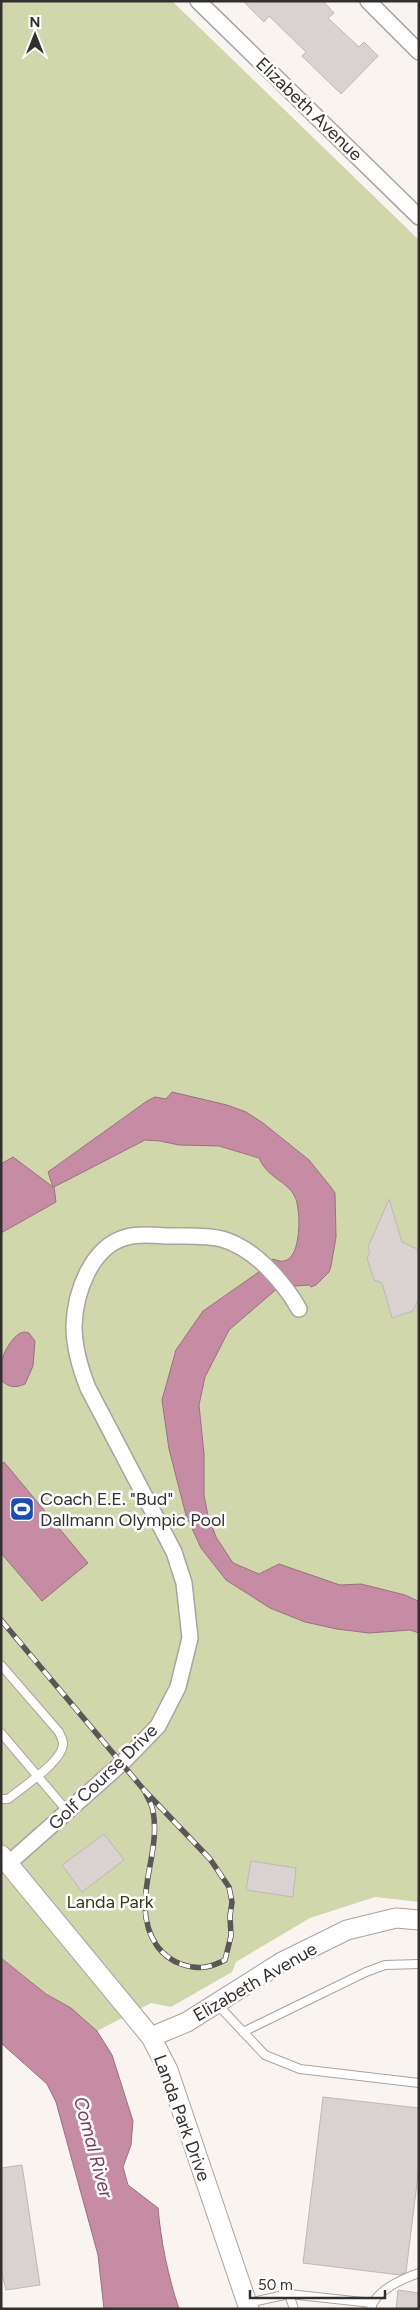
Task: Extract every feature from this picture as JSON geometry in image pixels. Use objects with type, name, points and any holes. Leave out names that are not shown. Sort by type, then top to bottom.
[{"type":"street","name":"Elizabeth Avenue","points":[[198,1],[419,217]]},
{"type":"street","points":[[368,1],[419,52]]},
{"type":"street","name":"Golf Course Drive","points":[[5,1859],[68,1812],[122,1763],[158,1726],[178,1687],[190,1638],[184,1583],[174,1552],[88,1388],[80,1369],[74,1325],[80,1291],[86,1276],[102,1252],[128,1236],[220,1239],[247,1251],[259,1261],[286,1290],[299,1309]]},
{"type":"street","name":"Landa Park Drive","points":[[5,1859],[151,2036],[168,2070],[248,2306]]},
{"type":"street","name":"Elizabeth Avenue","points":[[151,2036],[187,2022],[282,1962],[347,1930],[396,1918],[419,1920]]},
{"type":"lane","points":[[1,1664],[58,1732],[63,1742],[60,1755],[8,1799],[1,1799]]},
{"type":"lane","points":[[1,1733],[68,1812]]},
{"type":"lane","points":[[243,2032],[366,1972],[385,1965],[419,1964]]},
{"type":"lane","points":[[216,2004],[265,2055],[300,2069],[419,2084]]},
{"type":"lane","points":[[248,2306],[289,2294],[372,2306],[398,2280],[419,2273]]},
{"type":"lane","points":[[289,2294],[294,2309]]},
{"type":"green space","name":"Landa Park","points":[[1,1],[172,1],[419,240],[419,1902],[375,1897],[310,1918],[236,1962],[232,1972],[171,2007],[151,2003],[97,2031],[71,2008],[46,1994],[1,1958]]},
{"type":"water","points":[[172,1092],[227,1105],[246,1112],[263,1123],[309,1160],[335,1193],[336,1237],[329,1272],[316,1285],[311,1287],[309,1285],[279,1287],[229,1330],[205,1377],[199,1405],[204,1454],[204,1495],[208,1516],[216,1537],[233,1563],[259,1574],[279,1564],[340,1585],[361,1584],[405,1595],[418,1601],[419,1633],[410,1630],[369,1633],[337,1629],[305,1622],[270,1608],[226,1580],[201,1548],[186,1515],[169,1449],[162,1400],[176,1350],[203,1311],[256,1274],[273,1259],[283,1261],[290,1258],[297,1243],[299,1222],[295,1197],[288,1187],[267,1170],[259,1158],[219,1146],[179,1145],[145,1140],[54,1187],[56,1202],[1,1233],[1,1164],[13,1157],[53,1187],[48,1172],[147,1101],[155,1097],[166,1099]]},
{"type":"water","points":[[25,1332],[29,1333],[35,1341],[33,1366],[25,1384],[16,1387],[10,1386],[1,1380],[2,1359],[13,1339]]},
{"type":"water","name":"Coach E.E. \"Bud\" Dallmann Olympic Pool","points":[[4,1462],[88,1563],[42,1601],[1,1553],[1,1465]]},
{"type":"water","name":"Comal River","points":[[1,1958],[46,1994],[71,2008],[97,2031],[112,2055],[133,2121],[131,2145],[123,2167],[128,2185],[158,2208],[166,2259],[179,2309],[104,2309],[98,2255],[56,2102],[47,2084],[1,2043]]},
{"type":"building","points":[[243,1],[323,1],[334,13],[328,18],[359,47],[364,42],[378,56],[341,94],[302,56],[306,52],[269,16],[264,22]]},
{"type":"building","points":[[389,1199],[402,1242],[419,1250],[419,1298],[413,1311],[392,1318],[382,1283],[374,1280],[367,1258],[370,1251],[368,1247]]},
{"type":"building","points":[[104,1834],[124,1860],[82,1892],[62,1865]]},
{"type":"building","points":[[251,1861],[296,1868],[293,1897],[246,1890]]},
{"type":"building","points":[[323,2097],[419,2108],[419,2167],[406,2272],[400,2275],[303,2263]]},
{"type":"building","points":[[22,2165],[40,2285],[6,2290],[1,2270],[1,2168]]},
{"type":"building","points":[[398,2290],[419,2293],[419,2309],[396,2309]]},
{"type":"railway","points":[[1,1620],[144,1790],[210,1859],[229,1887],[232,1902],[230,1916],[231,1936],[225,1960],[219,1963],[198,1967],[178,1963],[159,1949],[149,1930],[145,1913],[145,1897],[155,1828],[151,1803],[144,1790]]},
{"type":"place","name":"Coach E.E. \"Bud\" Dallmann Olympic Pool","points":[[22,1509]]}]
